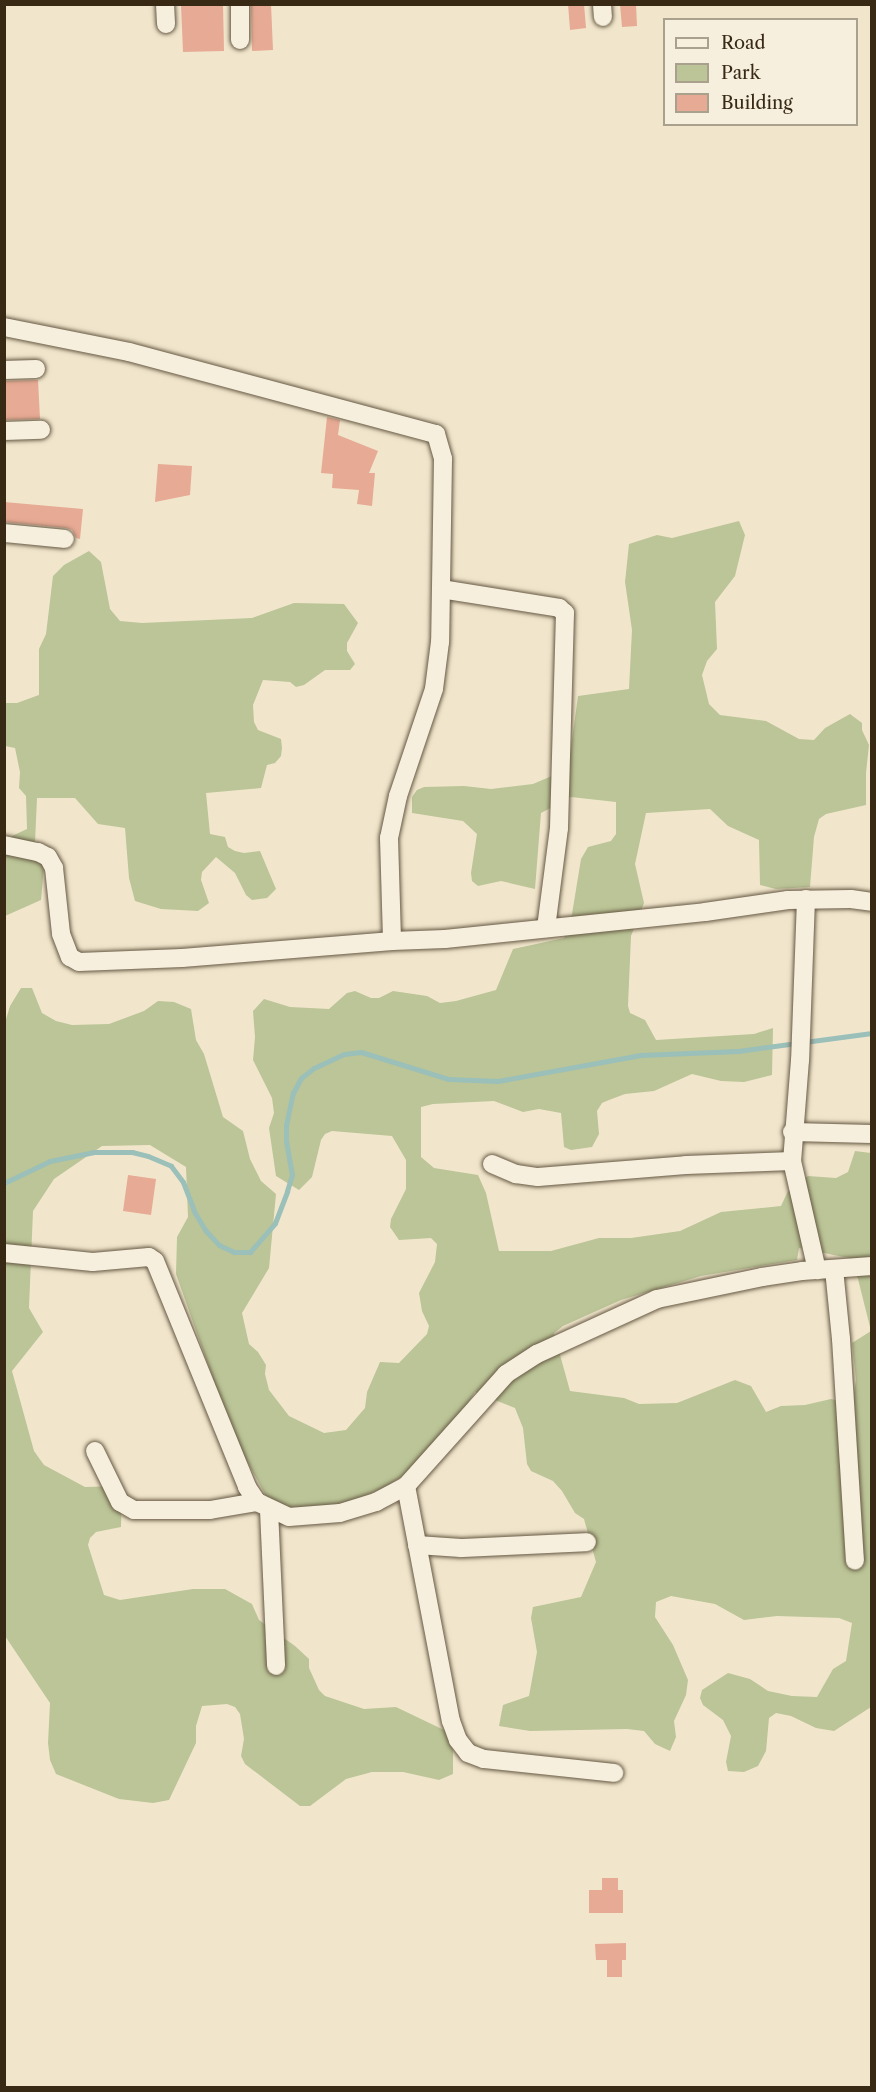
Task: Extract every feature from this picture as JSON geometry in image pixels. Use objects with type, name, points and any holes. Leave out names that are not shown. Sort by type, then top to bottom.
[{"type":"street","points":[[165,4],[166,24]]},
{"type":"street","points":[[240,4],[240,40]]},
{"type":"street","points":[[4,327],[129,352],[433,432],[439,440],[443,459],[440,642],[434,689],[398,796],[389,838],[392,941]]},
{"type":"street","points":[[4,370],[36,369]]},
{"type":"street","points":[[4,431],[41,430]]},
{"type":"street","points":[[4,534],[65,539]]},
{"type":"street","points":[[441,589],[559,608],[565,613],[559,828],[546,928]]},
{"type":"street","points":[[4,845],[38,852],[48,857],[54,868],[61,934],[70,957],[79,962],[182,958],[392,941],[445,939],[806,899],[851,899],[872,902]]},
{"type":"street","points":[[806,899],[800,1060],[792,1132],[792,1161],[825,1269],[841,1339],[855,1561]]},
{"type":"street","points":[[792,1132],[872,1134]]},
{"type":"street","points":[[492,1164],[516,1174],[538,1177],[686,1165],[792,1161]]},
{"type":"street","points":[[4,1253],[93,1262],[149,1257],[155,1261],[247,1487],[263,1506],[289,1517],[340,1513],[376,1502],[406,1486],[506,1374],[537,1354],[657,1299],[762,1276],[872,1266]]},
{"type":"street","points":[[95,1451],[120,1502],[134,1510],[210,1510],[263,1506]]},
{"type":"street","points":[[406,1486],[451,1722],[458,1740],[468,1753],[484,1759],[614,1773]]},
{"type":"street","points":[[263,1506],[276,1666]]},
{"type":"street","points":[[417,1545],[461,1548],[586,1542]]},
{"type":"green space","points":[[739,521],[745,535],[735,576],[715,602],[717,649],[707,661],[702,675],[709,704],[720,715],[766,721],[799,739],[814,740],[825,728],[850,714],[862,723],[862,730],[869,745],[866,805],[826,814],[819,819],[814,837],[810,887],[776,889],[760,885],[759,840],[728,826],[710,809],[646,813],[635,864],[644,903],[631,936],[628,1006],[630,1013],[645,1020],[656,1040],[754,1034],[773,1028],[772,1075],[744,1082],[721,1081],[692,1074],[654,1091],[625,1094],[602,1103],[597,1111],[599,1134],[592,1147],[571,1150],[564,1147],[561,1113],[539,1109],[523,1112],[494,1101],[433,1104],[421,1107],[421,1157],[434,1168],[478,1175],[486,1193],[499,1251],[551,1251],[599,1238],[631,1238],[680,1231],[721,1212],[781,1206],[788,1191],[808,1176],[836,1178],[848,1172],[855,1151],[871,1153],[871,1331],[871,1707],[834,1731],[816,1728],[791,1716],[776,1713],[769,1718],[766,1751],[758,1766],[744,1772],[728,1771],[726,1762],[731,1736],[723,1720],[703,1705],[700,1698],[702,1690],[728,1673],[750,1679],[768,1691],[792,1696],[817,1697],[833,1669],[846,1661],[852,1623],[839,1618],[777,1616],[744,1620],[715,1604],[671,1596],[656,1602],[655,1617],[673,1645],[688,1680],[686,1695],[674,1721],[676,1737],[670,1751],[655,1744],[644,1731],[627,1729],[530,1731],[499,1726],[503,1705],[529,1696],[537,1652],[531,1618],[533,1607],[581,1597],[596,1562],[584,1519],[575,1513],[553,1481],[531,1471],[527,1464],[523,1428],[515,1408],[475,1392],[444,1440],[416,1466],[388,1486],[334,1509],[299,1514],[270,1503],[234,1438],[176,1274],[177,1237],[188,1217],[186,1167],[150,1145],[102,1146],[54,1179],[33,1211],[29,1308],[43,1332],[12,1371],[34,1451],[44,1465],[85,1487],[122,1486],[121,1527],[96,1532],[90,1538],[88,1545],[104,1595],[120,1600],[193,1589],[225,1589],[252,1604],[259,1620],[309,1659],[309,1668],[319,1690],[325,1696],[364,1709],[396,1707],[446,1731],[453,1750],[453,1774],[439,1780],[403,1772],[372,1772],[346,1779],[310,1806],[300,1806],[245,1764],[241,1756],[244,1739],[240,1714],[235,1707],[227,1704],[202,1706],[196,1726],[196,1743],[169,1800],[153,1803],[119,1799],[56,1774],[50,1760],[48,1743],[50,1703],[5,1636],[4,1026],[10,1006],[21,988],[32,988],[42,1013],[56,1021],[72,1025],[109,1024],[144,1011],[158,1001],[174,1002],[191,1009],[196,1040],[204,1054],[223,1117],[243,1131],[250,1159],[261,1181],[276,1194],[269,1268],[242,1313],[249,1344],[258,1352],[266,1365],[265,1374],[269,1390],[289,1416],[324,1433],[346,1430],[365,1408],[367,1392],[380,1362],[399,1363],[427,1334],[429,1326],[422,1311],[419,1293],[435,1262],[437,1244],[431,1238],[399,1240],[390,1227],[391,1219],[406,1189],[406,1160],[392,1136],[332,1131],[325,1134],[321,1140],[312,1177],[299,1190],[276,1176],[269,1128],[274,1113],[272,1098],[253,1060],[255,1037],[253,1011],[264,999],[290,1007],[329,1009],[347,993],[355,991],[371,998],[379,998],[393,991],[427,996],[440,1003],[456,1001],[496,990],[513,949],[564,938],[572,914],[581,859],[588,847],[611,841],[616,834],[616,802],[571,797],[541,813],[535,889],[501,881],[478,886],[472,881],[471,873],[477,834],[463,821],[412,813],[412,797],[417,790],[424,787],[464,786],[491,789],[533,784],[568,769],[578,696],[629,689],[632,630],[625,582],[629,544],[657,535],[672,538]],"holes":[[[799,1248],[849,1258],[858,1279],[871,1331],[852,1343],[856,1380],[852,1404],[831,1399],[805,1405],[781,1406],[766,1412],[751,1386],[735,1380],[677,1403],[639,1404],[624,1398],[570,1391],[554,1333],[563,1326],[621,1300],[701,1276],[797,1260]]]},
{"type":"green space","points":[[89,551],[101,562],[110,609],[120,621],[142,623],[252,618],[294,603],[344,604],[358,623],[347,643],[347,651],[355,664],[350,670],[325,670],[304,685],[296,687],[290,682],[263,680],[253,705],[254,722],[258,730],[281,739],[282,748],[281,756],[275,763],[267,765],[261,788],[206,793],[210,834],[225,837],[228,847],[235,851],[244,853],[260,851],[276,889],[267,898],[252,900],[246,895],[235,873],[216,857],[202,872],[201,880],[209,903],[198,911],[161,909],[135,901],[129,878],[125,828],[98,824],[75,798],[37,798],[35,843],[44,866],[41,900],[5,916],[5,844],[12,836],[27,829],[26,796],[19,788],[20,772],[15,748],[5,746],[5,703],[17,703],[39,695],[39,649],[46,634],[53,576],[64,565]]},
{"type":"building","points":[[181,4],[223,4],[224,51],[183,52]]},
{"type":"building","points":[[251,4],[271,4],[273,50],[252,51]]},
{"type":"building","points":[[568,4],[584,4],[586,28],[570,30]]},
{"type":"building","points":[[620,4],[636,4],[637,26],[622,27]]},
{"type":"building","points":[[38,380],[40,419],[4,420],[4,381]]},
{"type":"building","points":[[327,417],[340,420],[338,435],[378,451],[369,473],[375,473],[372,506],[357,504],[359,490],[332,488],[333,474],[321,473]]},
{"type":"building","points":[[158,464],[192,466],[190,495],[155,502]]},
{"type":"building","points":[[4,502],[83,509],[80,539],[76,538],[72,530],[66,528],[4,522]]},
{"type":"building","points":[[128,1175],[156,1179],[151,1215],[123,1211]]},
{"type":"building","points":[[602,1878],[618,1878],[618,1890],[623,1890],[623,1913],[589,1913],[589,1890],[602,1890]]},
{"type":"building","points":[[626,1943],[626,1960],[622,1960],[622,1977],[607,1977],[607,1960],[596,1960],[595,1944]]},
{"type":"waterway","points":[[4,1183],[50,1161],[94,1152],[132,1152],[148,1156],[171,1166],[183,1182],[195,1213],[206,1231],[219,1245],[234,1252],[250,1252],[275,1223],[292,1175],[286,1141],[286,1125],[293,1093],[301,1078],[314,1068],[344,1054],[361,1052],[449,1079],[498,1081],[641,1055],[738,1051],[872,1033]]}]
